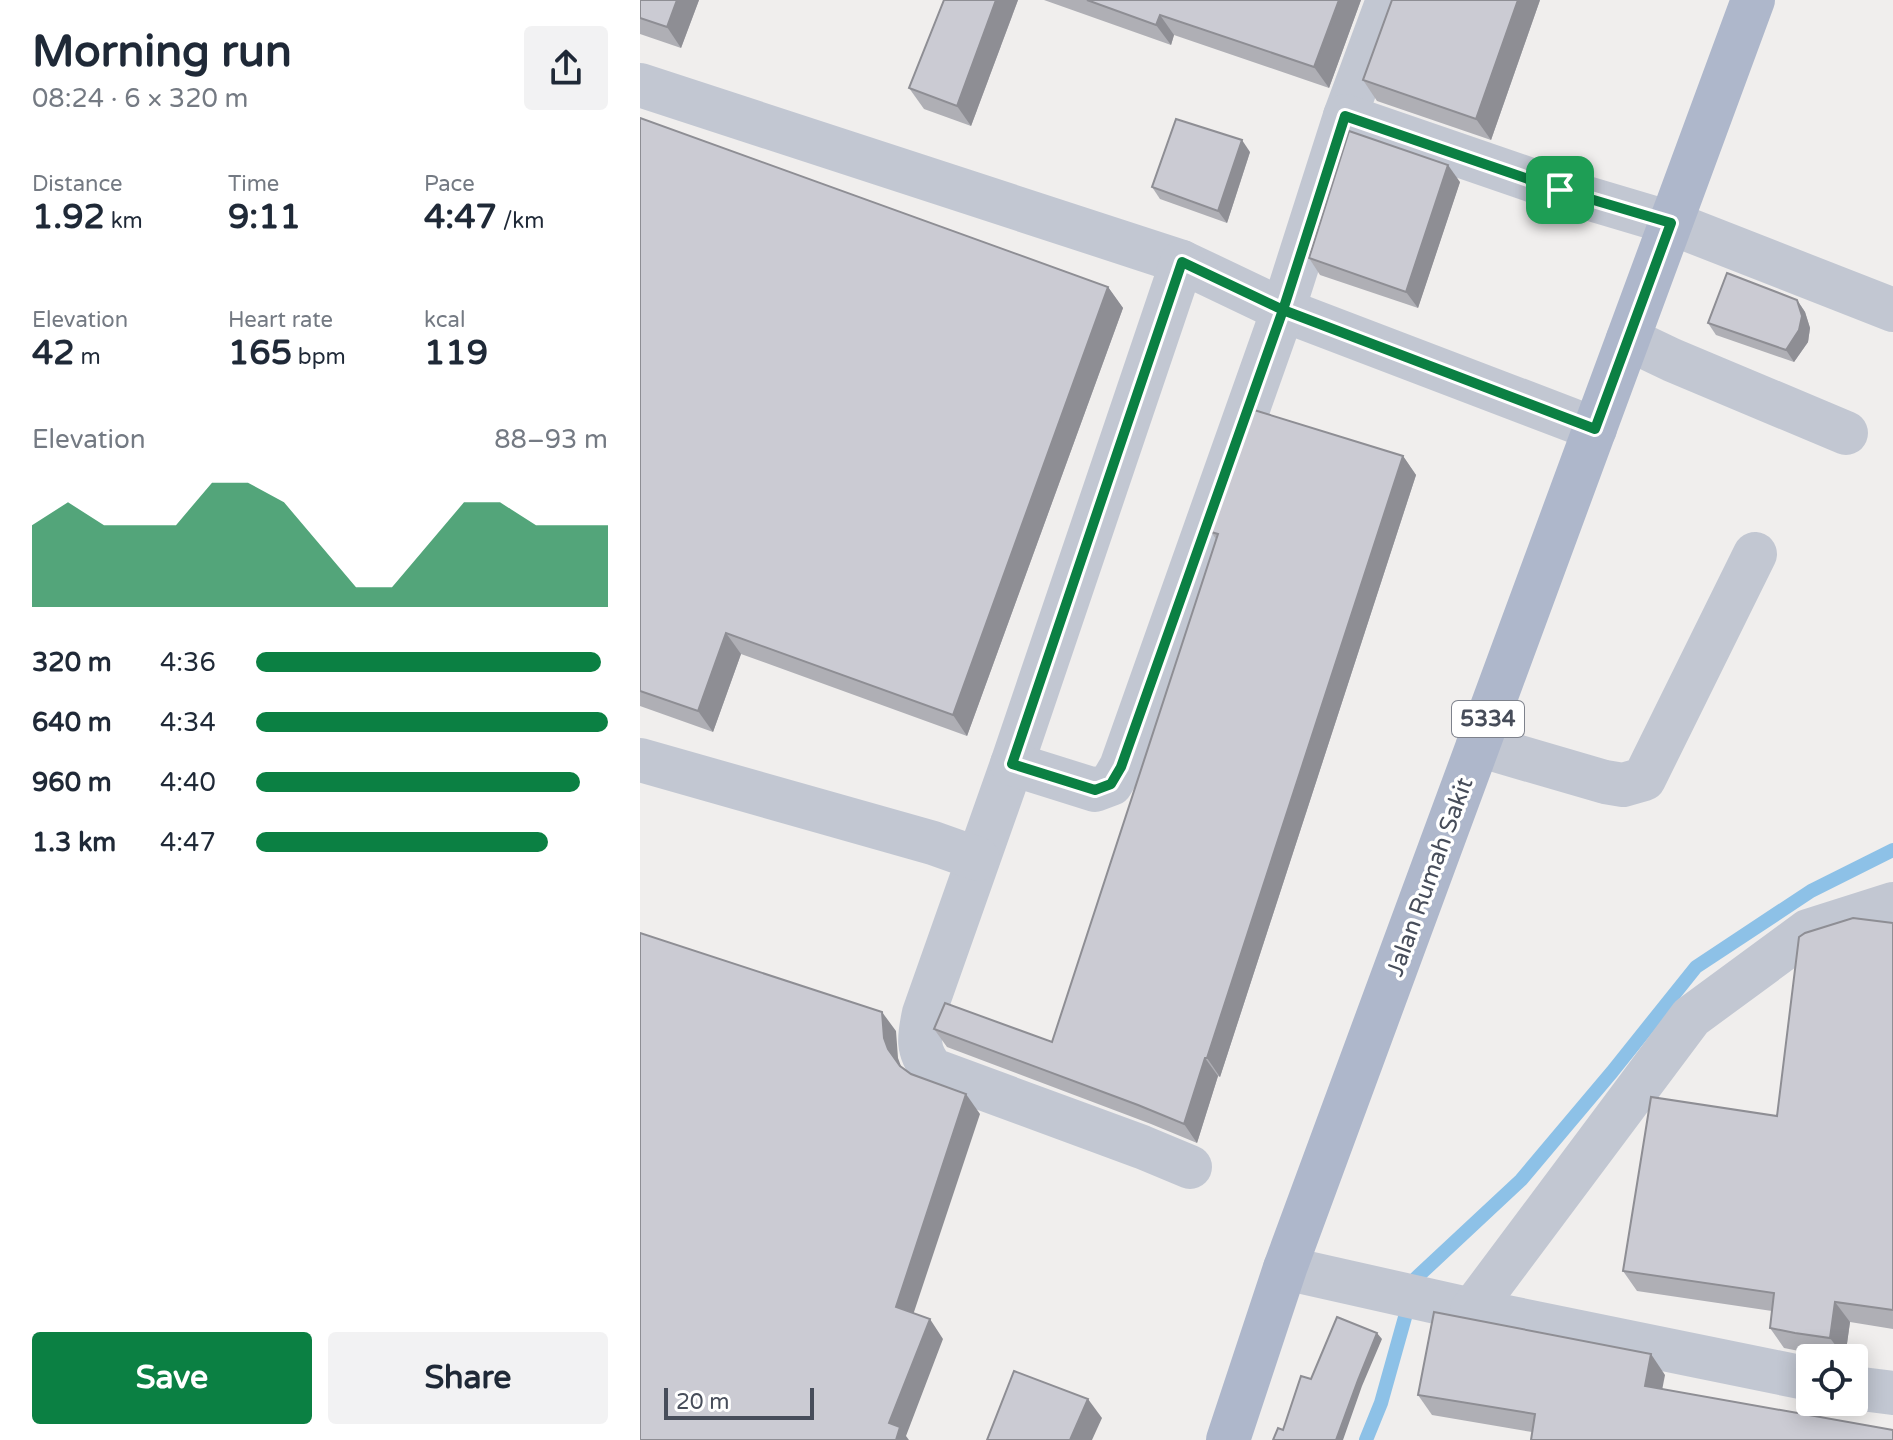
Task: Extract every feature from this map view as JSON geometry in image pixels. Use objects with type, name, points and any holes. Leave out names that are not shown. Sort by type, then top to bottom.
[{"type":"main road","name":"Jalan Rumah Sakit","points":[[1228,1440],[1285,1268],[1753,0]]},
{"type":"lane","points":[[1012,764],[1095,790],[1111,784],[1121,767],[1283,310],[1345,116],[1388,0]]},
{"type":"lane","points":[[640,85],[1182,262],[1283,310],[1595,429]]},
{"type":"lane","points":[[1345,116],[1560,190],[1671,223],[1893,310]]},
{"type":"lane","points":[[1182,262],[924,1013],[920,1044],[924,1060],[933,1070],[1190,1167]]},
{"type":"lane","points":[[1628,339],[1846,433]]},
{"type":"lane","points":[[1478,745],[1605,782],[1623,785],[1644,779],[1755,554]]},
{"type":"lane","points":[[640,760],[933,843],[978,859]]},
{"type":"lane","points":[[1472,1310],[1691,1017],[1808,931],[1893,904]]},
{"type":"lane","points":[[1285,1268],[1796,1376]]},
{"type":"lane","points":[[1868,1390],[1893,1393]]},
{"type":"building","points":[[640,0],[677,0],[667,27],[640,18]]},
{"type":"building","points":[[944,0],[996,0],[957,106],[909,88]]},
{"type":"building","points":[[1087,0],[1339,0],[1314,67],[1160,15],[1156,25]]},
{"type":"building","points":[[1392,0],[1518,0],[1476,119],[1363,80]]},
{"type":"building","points":[[640,118],[1108,287],[953,715],[726,633],[698,711],[640,691]]},
{"type":"building","points":[[1176,119],[1242,140],[1218,211],[1152,187]]},
{"type":"building","points":[[1349,131],[1448,165],[1406,292],[1309,258]]},
{"type":"building","points":[[1727,273],[1797,300],[1802,316],[1799,330],[1786,350],[1708,323]]},
{"type":"building","points":[[1254,410],[1403,456],[1184,1124],[934,1029],[945,1003],[1052,1042],[1218,534],[1211,532]]},
{"type":"building","points":[[1853,918],[1893,923],[1893,1310],[1835,1302],[1830,1338],[1795,1333],[1770,1328],[1774,1293],[1623,1271],[1651,1097],[1777,1116],[1799,937]]},
{"type":"building","points":[[640,933],[882,1012],[884,1038],[900,1066],[911,1074],[966,1094],[896,1307],[930,1319],[889,1423],[900,1427],[896,1440],[640,1440]]},
{"type":"building","points":[[1434,1312],[1651,1354],[1645,1386],[1796,1413],[1796,1416],[1814,1416],[1893,1430],[1893,1440],[1531,1440],[1535,1414],[1418,1395]]},
{"type":"building","points":[[1337,1317],[1377,1333],[1336,1440],[1273,1440],[1278,1428],[1283,1430],[1301,1376],[1311,1379]]},
{"type":"building","points":[[1014,1371],[1088,1399],[1070,1440],[987,1440]]},
{"type":"waterway","points":[[1366,1440],[1381,1403],[1416,1278],[1521,1180],[1696,967],[1811,891],[1893,850]]},
{"type":"route","points":[[1560,190],[1345,116],[1283,310],[1121,767],[1111,784],[1095,790],[1012,764],[1182,262],[1283,310],[1595,429],[1671,223],[1560,190]]}]
